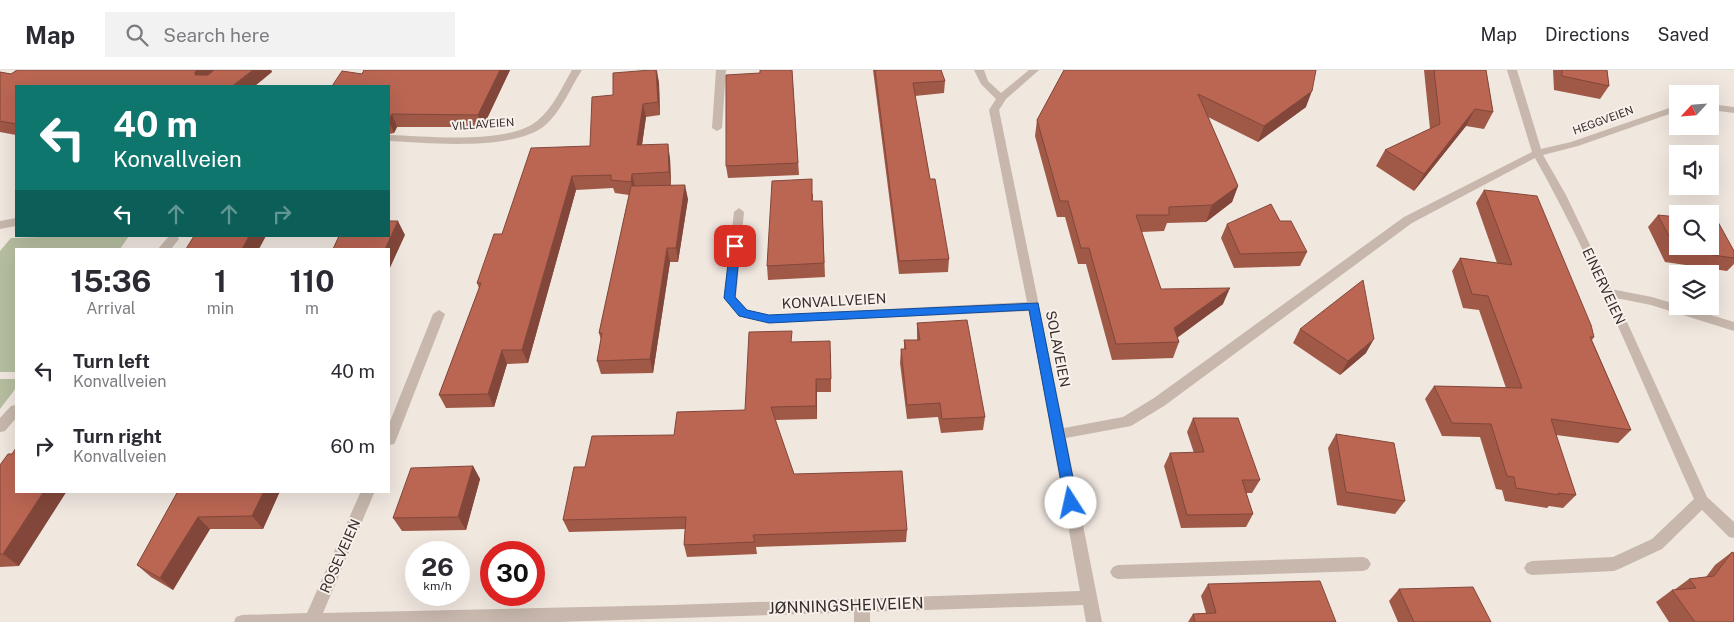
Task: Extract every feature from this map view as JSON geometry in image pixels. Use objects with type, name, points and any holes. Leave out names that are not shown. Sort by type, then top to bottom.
[{"type":"street","name":"VILLAVEIEN","points":[[390,138],[472,139],[517,136],[540,125],[577,70]]},
{"type":"street","points":[[717,128],[721,70]]},
{"type":"street","points":[[979,70],[984,82],[1000,97],[1027,78],[1034,70]]},
{"type":"street","name":"EINERVEIEN","points":[[1512,70],[1537,153],[1560,195],[1607,292],[1702,501],[1734,532]]},
{"type":"street","name":"SOLAVEIEN","points":[[1000,97],[994,110],[997,130],[1034,306],[1094,622]]},
{"type":"street","points":[[1719,109],[1734,110]]},
{"type":"street","name":"HEGGVEIEN","points":[[1059,434],[1126,422],[1159,402],[1408,220],[1537,153],[1574,144],[1669,111]]},
{"type":"street","name":"KONVALLVEIEN","points":[[739,212],[730,298],[743,313],[769,319],[1034,306]]},
{"type":"street","points":[[0,225],[15,222]]},
{"type":"street","points":[[165,248],[173,239]]},
{"type":"street","points":[[1607,292],[1652,301],[1734,327]]},
{"type":"street","points":[[390,437],[439,314]]},
{"type":"street","points":[[0,428],[15,411]]},
{"type":"street","name":"ROSEVEIEN","points":[[312,620],[367,493]]},
{"type":"street","points":[[1532,568],[1614,564],[1657,544],[1702,501]]},
{"type":"street","points":[[1118,572],[1363,564]]},
{"type":"street","name":"JØNNINGSHEIVEIEN","points":[[242,622],[671,617],[862,604],[1089,598]]},
{"type":"street","points":[[862,604],[862,622]]},
{"type":"green space","points":[[128,237],[121,248],[15,248],[15,372],[0,372],[0,251],[11,238]]},
{"type":"green space","points":[[0,379],[15,379],[15,389],[0,409]]},
{"type":"building","points":[[17,70],[198,70],[195,72],[195,75],[208,75],[214,70],[253,70],[233,85],[15,85],[15,124],[0,121],[0,72],[11,74]]},
{"type":"building","points":[[364,70],[500,70],[478,115],[392,114],[390,117],[390,85],[333,85],[342,71],[362,74]]},
{"type":"building","points":[[656,70],[658,102],[643,104],[637,145],[668,144],[669,172],[632,174],[631,182],[611,180],[611,175],[572,176],[522,350],[502,350],[488,394],[439,395],[481,283],[477,283],[494,234],[502,234],[531,148],[590,146],[592,97],[613,95],[613,73]]},
{"type":"building","points":[[760,70],[792,70],[798,163],[726,166],[726,75],[760,73]]},
{"type":"building","points":[[875,70],[941,70],[945,81],[913,83],[930,179],[935,179],[949,259],[899,261]]},
{"type":"building","points":[[1064,70],[1316,70],[1312,91],[1264,126],[1198,94],[1238,186],[1212,205],[1169,207],[1169,215],[1136,215],[1161,289],[1230,288],[1174,328],[1179,342],[1116,344],[1089,248],[1081,248],[1068,201],[1060,201],[1037,120]]},
{"type":"building","points":[[1434,70],[1486,70],[1493,112],[1475,109],[1424,174],[1385,150],[1440,124]]},
{"type":"building","points":[[1562,70],[1607,70],[1609,86],[1562,76]]},
{"type":"building","points":[[812,179],[812,201],[822,201],[824,263],[767,266],[772,181]]},
{"type":"building","points":[[685,185],[676,248],[667,248],[650,359],[597,361],[602,333],[599,333],[631,186]]},
{"type":"building","points":[[1484,190],[1537,196],[1591,325],[1594,337],[1590,337],[1631,430],[1551,419],[1576,495],[1558,493],[1559,495],[1516,488],[1514,477],[1507,476],[1491,424],[1452,423],[1434,386],[1522,388],[1488,296],[1472,294],[1460,258],[1512,265]]},
{"type":"building","points":[[1271,204],[1280,221],[1291,221],[1307,252],[1240,254],[1227,224]]},
{"type":"building","points":[[1658,215],[1669,216],[1669,236]]},
{"type":"building","points":[[390,221],[398,221],[385,248],[333,248],[339,237],[390,237]]},
{"type":"building","points":[[1719,224],[1734,251],[1734,258],[1712,255],[1719,255]]},
{"type":"building","points":[[193,237],[248,237],[243,248],[187,248]]},
{"type":"building","points":[[1363,280],[1374,339],[1348,361],[1300,329]]},
{"type":"building","points":[[967,320],[985,417],[942,419],[940,403],[907,405],[901,349],[906,349],[904,340],[920,340],[917,323]]},
{"type":"building","points":[[792,331],[791,342],[830,341],[831,379],[816,379],[816,406],[771,407],[794,474],[902,471],[907,530],[753,535],[755,542],[684,545],[686,517],[563,520],[574,467],[585,467],[592,436],[674,435],[677,412],[745,410],[749,332]]},
{"type":"building","points":[[1193,418],[1238,418],[1260,480],[1242,480],[1253,514],[1187,515],[1170,453],[1204,452]]},
{"type":"building","points":[[1336,434],[1394,443],[1405,501],[1346,492]]},
{"type":"building","points":[[15,450],[15,493],[43,493],[3,554],[0,554],[0,465],[8,454],[12,454]]},
{"type":"building","points":[[473,466],[458,517],[393,518],[411,468]]},
{"type":"building","points":[[177,493],[263,493],[252,516],[198,517],[160,578],[137,565]]},
{"type":"building","points":[[1732,552],[1734,553],[1734,622],[1695,622],[1672,590],[1696,588],[1689,579],[1714,576]]},
{"type":"building","points":[[1320,581],[1336,622],[1195,622],[1193,614],[1216,613],[1208,584]]},
{"type":"building","points":[[1473,587],[1491,622],[1414,622],[1399,589]]},
{"type":"route","points":[[735,246],[730,298],[743,313],[769,319],[1034,306],[1071,503]]}]
